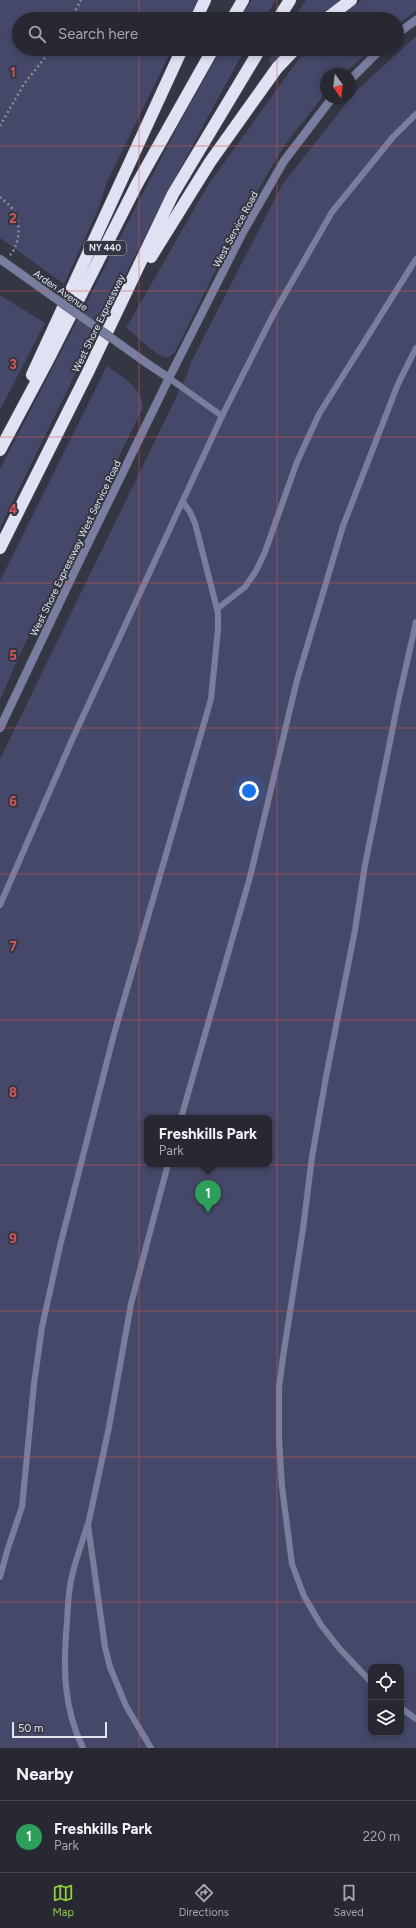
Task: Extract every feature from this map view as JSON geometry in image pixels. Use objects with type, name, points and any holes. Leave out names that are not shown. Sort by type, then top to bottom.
[{"type":"highway","points":[[200,12],[206,0]]},
{"type":"highway","points":[[236,12],[243,0]]},
{"type":"highway","points":[[282,12],[290,0]]},
{"type":"highway","points":[[335,12],[351,0]]},
{"type":"highway","points":[[0,444],[179,56]]},
{"type":"highway","name":"NY 440","points":[[0,450],[48,360],[137,184],[209,56]]},
{"type":"highway","name":"West Shore Expressway","points":[[0,548],[88,372],[173,194],[256,56]]},
{"type":"highway","points":[[88,372],[154,249],[210,162],[277,68],[288,56]]},
{"type":"street","points":[[404,29],[416,20]]},
{"type":"street","points":[[356,74],[374,56]]},
{"type":"street","name":"West Service Road","points":[[169,378],[243,232],[284,161],[327,104]]},
{"type":"street","name":"Arden Avenue","points":[[2,260],[169,378]]},
{"type":"street","name":"West Shore Expressway West Service Road","points":[[0,728],[169,378]]},
{"type":"lane","points":[[0,905],[72,740],[182,502],[222,416],[274,313],[332,212],[393,137],[416,114]]},
{"type":"lane","points":[[217,609],[245,587],[256,571],[265,552],[297,462],[319,414],[416,259]]},
{"type":"lane","points":[[182,1115],[250,877],[297,680],[343,526],[398,384],[416,348]]},
{"type":"lane","points":[[169,378],[222,416]]},
{"type":"lane","points":[[0,1577],[22,1507],[34,1384],[42,1327],[60,1246],[114,1034],[210,699],[218,629],[217,609],[195,523],[190,512],[182,502]]},
{"type":"lane","points":[[368,1679],[343,1653],[321,1625],[304,1596],[292,1564],[282,1487],[279,1440],[279,1388],[303,1230],[312,1157],[326,1077],[355,930],[365,865],[416,622]]},
{"type":"lane","points":[[83,1748],[74,1728],[69,1711],[64,1672],[71,1577],[88,1525],[109,1427],[131,1304],[167,1167]]},
{"type":"lane","points":[[88,1525],[104,1640],[110,1667],[116,1686],[126,1706],[151,1748]]},
{"type":"lane","points":[[404,1710],[416,1719]]},
{"type":"path","points":[[75,12],[81,0]]},
{"type":"path","points":[[0,126],[24,84],[46,56]]},
{"type":"path","points":[[0,197],[14,210],[18,226],[16,249],[2,260]]},
{"type":"shaded area","points":[[0,0],[199,0],[193,12],[12,12],[12,56],[169,56],[107,182],[99,207],[64,284],[0,238]]},
{"type":"shaded area","points":[[252,0],[276,0],[268,12],[244,12]]},
{"type":"shaded area","points":[[306,0],[344,0],[328,12],[298,12]]},
{"type":"shaded area","points":[[362,0],[416,0],[416,11],[404,20],[404,12],[345,12]]},
{"type":"shaded area","points":[[416,36],[416,1748],[0,1748],[0,759],[186,377],[191,362],[282,185],[346,104],[356,104],[356,91],[394,56],[404,56],[404,47]]},
{"type":"shaded area","points":[[217,56],[241,56],[181,167],[119,287],[0,528],[0,469],[178,126]]},
{"type":"shaded area","points":[[270,56],[280,56],[273,64],[268,61]]},
{"type":"shaded area","points":[[301,56],[363,56],[350,68],[320,68],[320,100],[284,146],[242,217],[175,352],[167,358],[151,349],[126,328],[208,185]]},
{"type":"shaded area","points":[[0,295],[45,323],[0,410]]},
{"type":"shaded area","points":[[107,366],[131,384],[139,394],[143,408],[20,654],[0,700],[0,581]]},
{"type":"place","name":"Freshkills Park","points":[[208,1213]]}]
